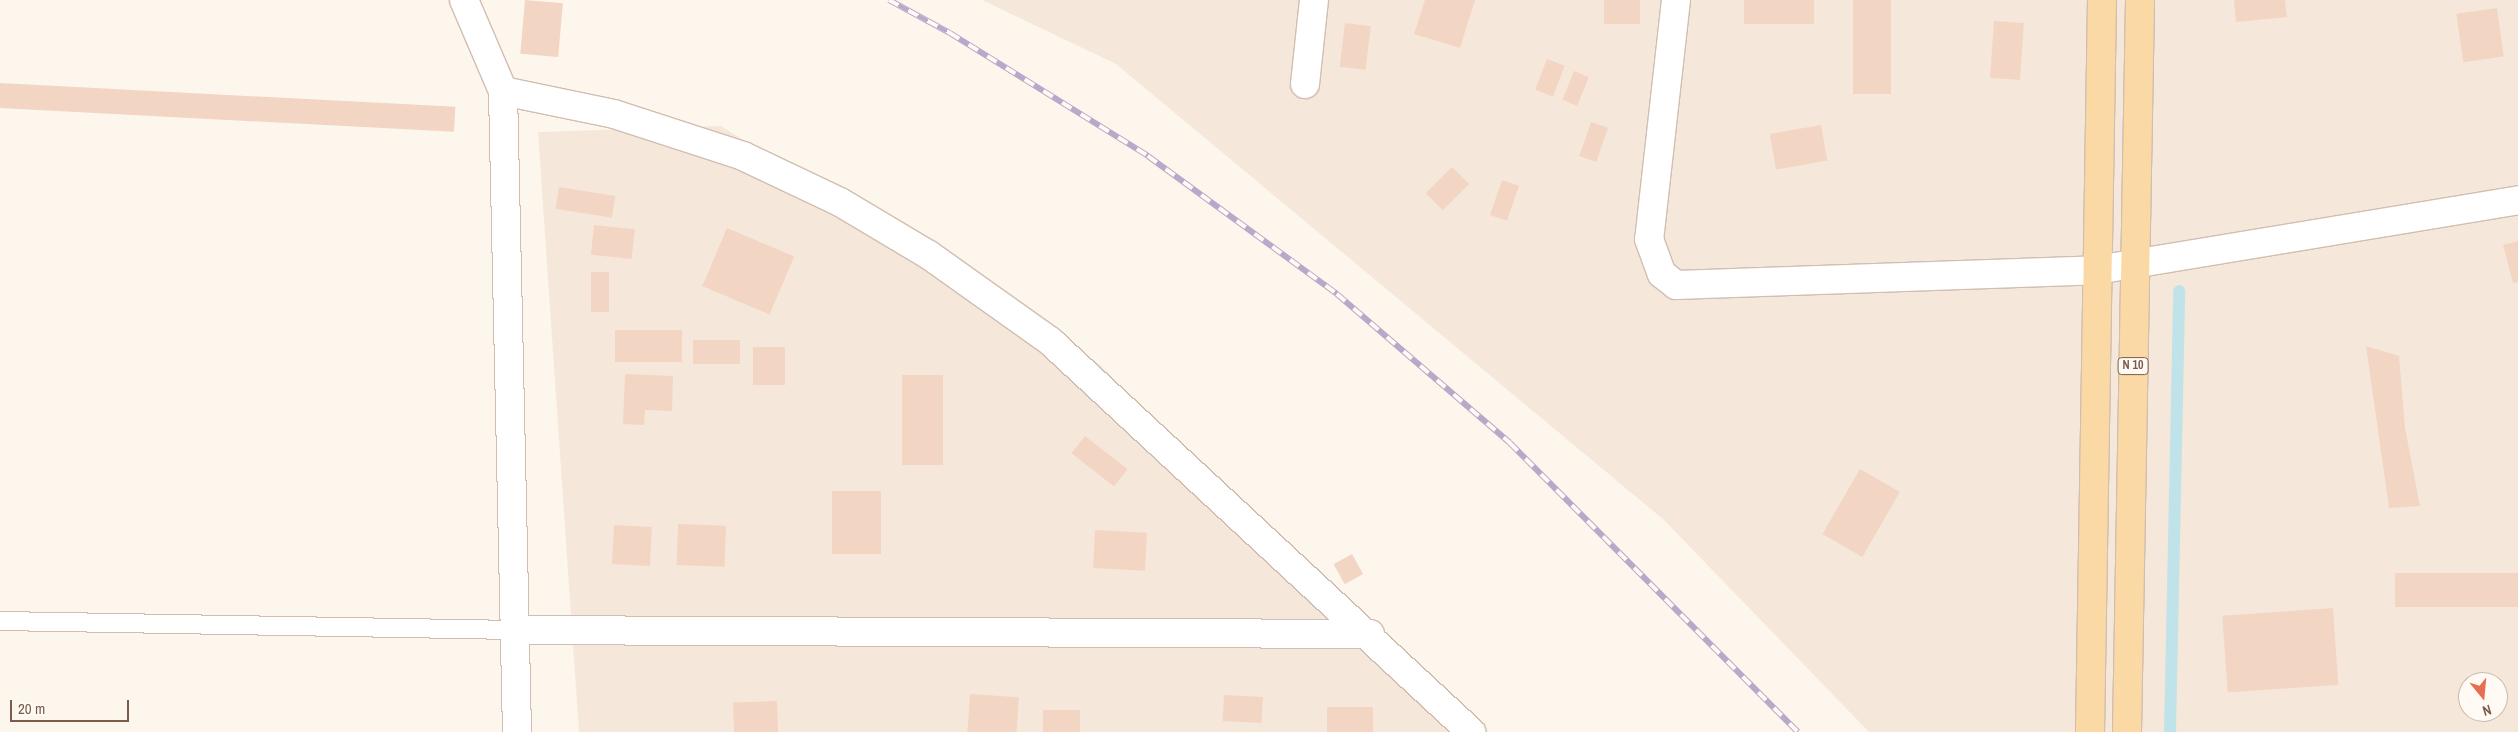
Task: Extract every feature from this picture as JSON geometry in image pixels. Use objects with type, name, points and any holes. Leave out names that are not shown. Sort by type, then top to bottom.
[{"type":"main road","points":[[2090,732],[2102,0]]},
{"type":"main road","name":"N 10","points":[[2127,732],[2140,0]]},
{"type":"street","points":[[464,0],[503,91],[517,732]]},
{"type":"street","points":[[1305,84],[1314,0]]},
{"type":"street","points":[[1676,0],[1649,239],[1662,274],[1676,285],[2097,270],[2518,200]]},
{"type":"street","points":[[503,91],[623,116],[743,156],[840,202],[929,255],[1050,341],[1370,634],[1471,732]]},
{"type":"street","points":[[516,630],[1370,634]]},
{"type":"lane","points":[[0,620],[516,630]]},
{"type":"shaded area","points":[[982,0],[2518,0],[2518,732],[1869,732],[1664,520],[1116,64]]},
{"type":"shaded area","points":[[721,126],[1101,366],[1453,732],[579,732],[538,132]]},
{"type":"building","points":[[525,0],[563,3],[558,57],[520,54]]},
{"type":"building","points":[[1425,0],[1475,0],[1460,48],[1414,34]]},
{"type":"building","points":[[1604,0],[1640,0],[1640,24],[1604,24]]},
{"type":"building","points":[[1744,0],[1814,0],[1814,24],[1744,24]]},
{"type":"building","points":[[1853,0],[1891,0],[1891,94],[1853,94]]},
{"type":"building","points":[[2234,0],[2285,0],[2287,17],[2236,22]]},
{"type":"building","points":[[2497,8],[2504,57],[2463,62],[2456,14]]},
{"type":"building","points":[[1994,21],[2024,23],[2020,80],[1990,78]]},
{"type":"building","points":[[1345,23],[1371,26],[1365,70],[1340,67]]},
{"type":"building","points":[[1547,59],[1565,66],[1553,97],[1535,90]]},
{"type":"building","points":[[1574,71],[1589,77],[1577,106],[1562,100]]},
{"type":"building","points":[[0,83],[455,107],[454,132],[0,108]]},
{"type":"building","points":[[1591,122],[1608,128],[1596,162],[1579,156]]},
{"type":"building","points":[[1821,125],[1827,160],[1776,169],[1770,134]]},
{"type":"building","points":[[1452,167],[1469,184],[1443,210],[1426,193]]},
{"type":"building","points":[[1502,180],[1519,186],[1507,221],[1490,215]]},
{"type":"building","points":[[559,187],[615,196],[612,218],[556,209]]},
{"type":"building","points":[[594,225],[635,229],[632,259],[591,255]]},
{"type":"building","points":[[727,228],[794,257],[770,315],[702,286]]},
{"type":"building","points":[[2518,241],[2518,282],[2513,283],[2503,245]]},
{"type":"building","points":[[591,272],[609,272],[609,312],[591,312]]},
{"type":"building","points":[[615,330],[682,330],[682,362],[615,362]]},
{"type":"building","points":[[693,340],[740,340],[740,364],[693,364]]},
{"type":"building","points":[[2366,346],[2399,356],[2405,428],[2420,506],[2389,508]]},
{"type":"building","points":[[753,347],[785,347],[785,385],[753,385]]},
{"type":"building","points":[[625,374],[673,376],[672,411],[645,410],[644,425],[623,424]]},
{"type":"building","points":[[902,375],[943,375],[943,465],[902,465]]},
{"type":"building","points":[[1085,436],[1128,469],[1114,487],[1071,453]]},
{"type":"building","points":[[1860,469],[1900,492],[1862,557],[1822,534]]},
{"type":"building","points":[[832,491],[881,491],[881,554],[832,554]]},
{"type":"building","points":[[678,524],[726,526],[725,567],[677,565]]},
{"type":"building","points":[[614,525],[652,527],[650,566],[612,564]]},
{"type":"building","points":[[1095,530],[1147,533],[1145,571],[1093,568]]},
{"type":"building","points":[[1352,554],[1363,574],[1345,584],[1334,564]]},
{"type":"building","points":[[2395,573],[2518,573],[2518,607],[2395,607]]},
{"type":"building","points":[[2333,608],[2338,685],[2228,693],[2222,616]]},
{"type":"building","points":[[970,694],[1019,697],[1016,732],[967,732]]},
{"type":"building","points":[[1224,695],[1263,697],[1262,723],[1223,721]]},
{"type":"building","points":[[777,701],[778,732],[734,732],[733,703]]},
{"type":"building","points":[[1327,707],[1373,707],[1373,732],[1327,732]]},
{"type":"building","points":[[1043,710],[1080,710],[1080,732],[1043,732]]},
{"type":"waterway","points":[[2170,732],[2179,291]]},
{"type":"railway","points":[[889,0],[950,33],[1148,156],[1337,294],[1510,443],[1798,732]]}]
